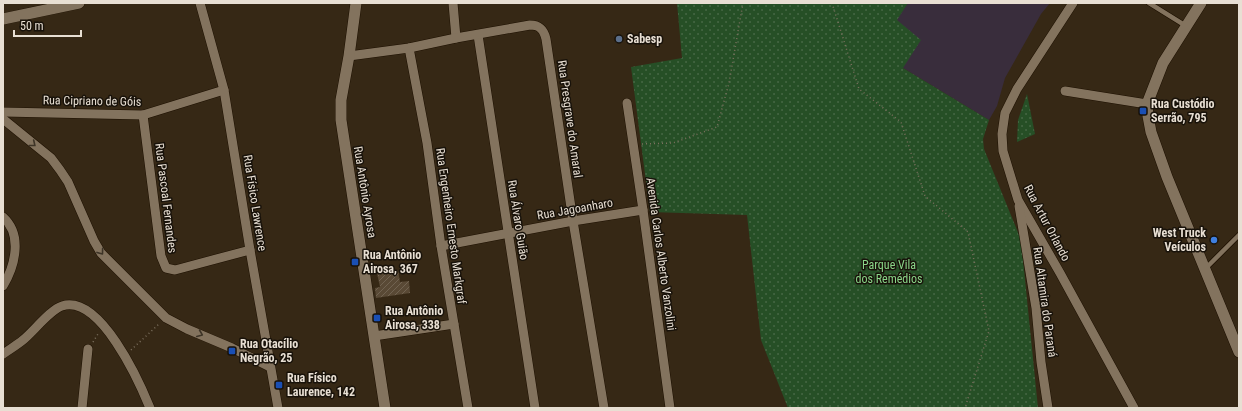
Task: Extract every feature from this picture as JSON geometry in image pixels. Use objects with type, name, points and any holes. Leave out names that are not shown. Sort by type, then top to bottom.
[{"type":"street","points":[[3,19],[79,3]]},
{"type":"street","name":"Rua Físico Lawrence","points":[[200,3],[224,90],[278,408]]},
{"type":"street","name":"Rua Antônio Ayrosa","points":[[356,3],[341,100],[341,120],[385,408]]},
{"type":"street","points":[[453,3],[456,38]]},
{"type":"street","name":"Rua Artur Orlando","points":[[1073,3],[1017,89],[1005,113],[1002,134],[1004,150],[1018,200],[1134,408]]},
{"type":"street","points":[[1201,3],[1163,63],[1152,89],[1148,104],[1151,132],[1167,177],[1239,352]]},
{"type":"street","name":"Rua Presgrave do Amaral","points":[[349,56],[409,48],[530,25],[538,26],[544,32],[604,408]]},
{"type":"street","name":"Rua Álvaro Guião","points":[[478,35],[535,408]]},
{"type":"street","name":"Rua Engenheiro Ernesto Markgraf","points":[[409,48],[427,143],[440,246],[468,408]]},
{"type":"street","name":"Rua Cipriano de Góis","points":[[3,112],[143,115],[224,90]]},
{"type":"street","points":[[1065,91],[1148,104]]},
{"type":"street","name":"Avenida Carlos Alberto Vanzolini","points":[[627,103],[670,408]]},
{"type":"street","name":"Rua Pascoal Fernandes","points":[[143,115],[161,256],[166,268],[175,270],[250,250]]},
{"type":"street","points":[[3,119],[51,158],[68,182],[94,241],[101,253],[166,318],[270,367]]},
{"type":"street","name":"Rua Altamira do Paraná","points":[[1018,200],[1036,308],[1041,362],[1048,408]]},
{"type":"street","name":"Rua Jagoanharo","points":[[440,246],[573,221],[643,210]]},
{"type":"street","points":[[3,217],[13,230],[15,241],[14,258],[9,276],[3,286]]},
{"type":"street","points":[[3,354],[22,341],[52,312],[61,306],[74,305],[86,311],[103,325],[115,339],[125,356],[150,408]]},
{"type":"street","points":[[374,336],[454,324]]},
{"type":"street","points":[[82,408],[88,349]]},
{"type":"lane","points":[[1149,3],[1186,26]]},
{"type":"lane","points":[[1205,269],[1239,235]]},
{"type":"path","points":[[633,145],[673,142],[718,126],[729,83],[743,3]]},
{"type":"path","points":[[832,3],[859,89],[901,122],[925,196],[968,232],[989,331],[965,408]]},
{"type":"path","points":[[125,356],[166,318]]},
{"type":"path","points":[[88,349],[103,325]]},
{"type":"shaded area","points":[[908,3],[1050,3],[1041,14],[1005,78],[997,106],[989,120],[903,68],[896,20]]},
{"type":"green space","name":"Parque Vila dos Remédios","points":[[677,3],[908,3],[897,20],[921,40],[903,68],[989,120],[983,139],[984,149],[1021,240],[1038,408],[788,408],[761,340],[747,215],[650,212],[631,67],[682,58]]},
{"type":"green space","points":[[1027,94],[1035,134],[1017,142],[1018,120]]},
{"type":"building","points":[[398,270],[400,282],[409,281],[410,293],[376,298],[375,288],[380,287],[377,273]]},
{"type":"place","name":"Sabesp","points":[[619,39]]},
{"type":"place","name":"Rua Custódio Serrão, 795","points":[[1143,111]]},
{"type":"place","name":"West Truck Veículos","points":[[1214,240]]},
{"type":"place","name":"Rua Antônio Airosa, 367","points":[[355,262]]},
{"type":"place","name":"Rua Antônio Airosa, 338","points":[[377,318]]},
{"type":"place","name":"Rua Otacílio Negrão, 25","points":[[232,351]]},
{"type":"place","name":"Rua Físico Laurence, 142","points":[[279,385]]}]
